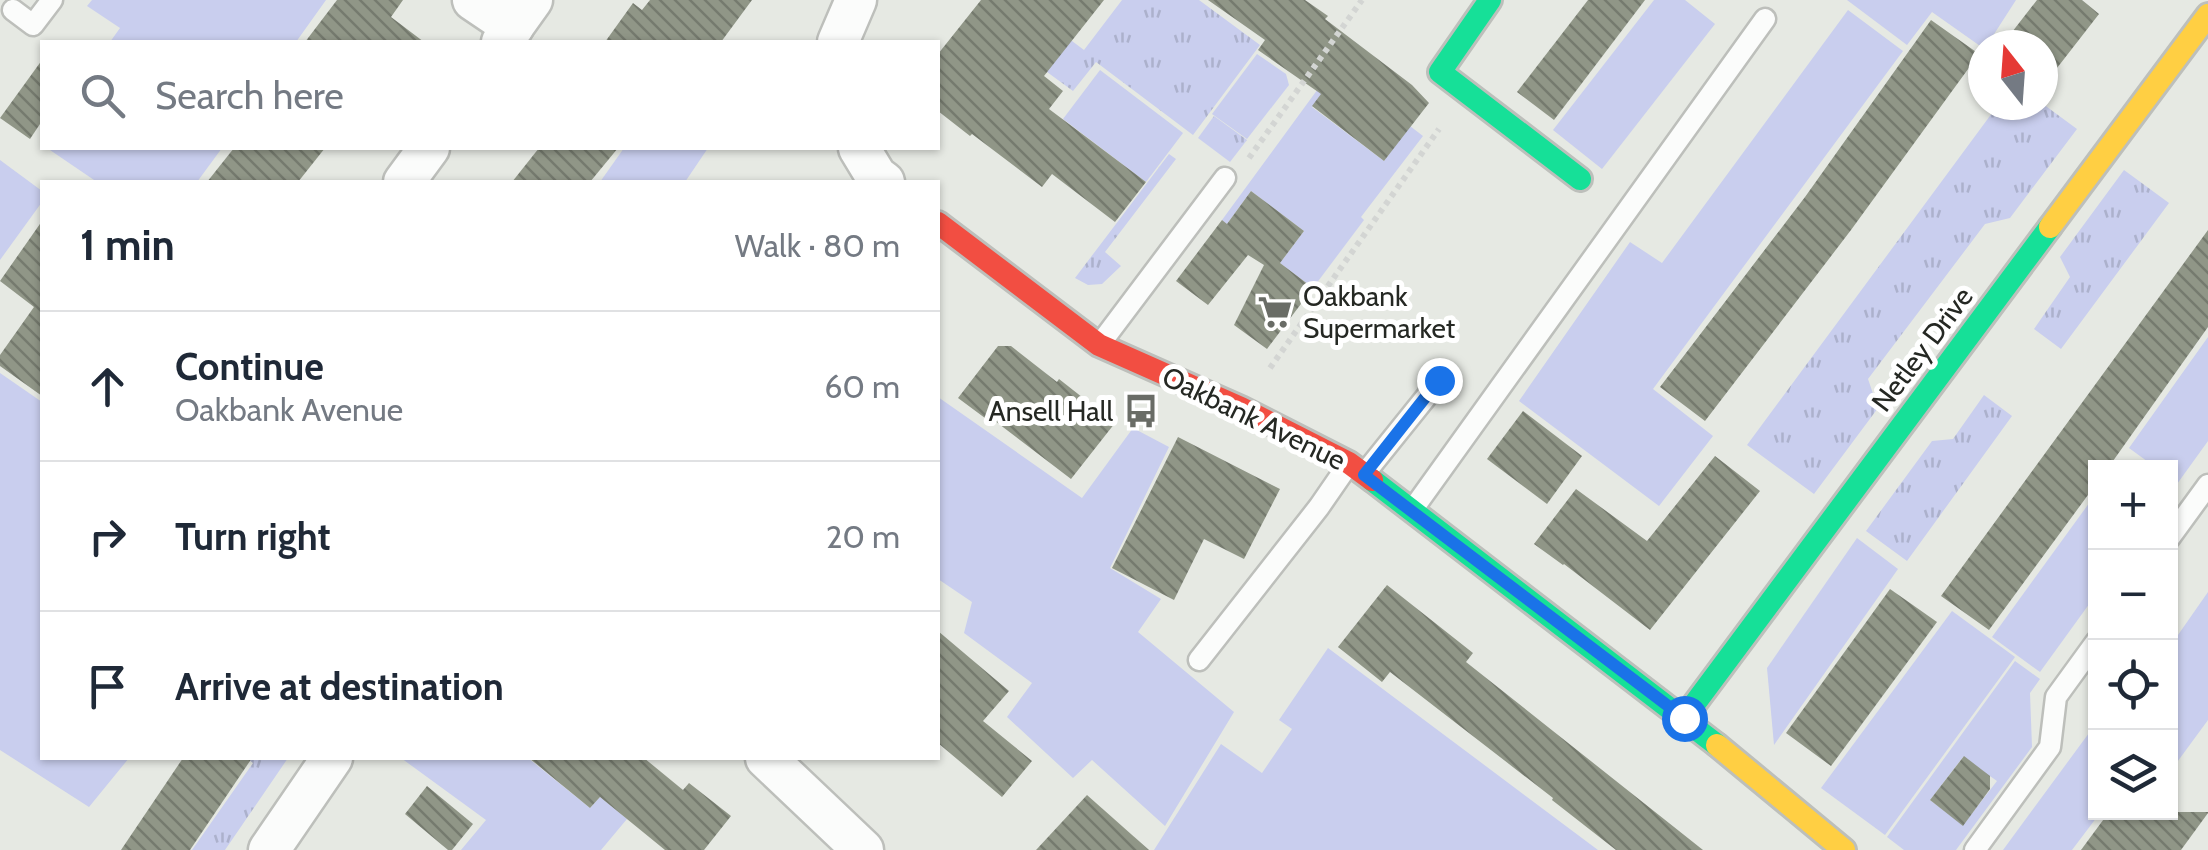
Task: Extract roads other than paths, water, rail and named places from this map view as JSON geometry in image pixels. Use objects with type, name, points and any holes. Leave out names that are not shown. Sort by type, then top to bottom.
[{"type":"street","points":[[473,0],[515,23]]},
{"type":"street","points":[[839,40],[856,0]]},
{"type":"street","points":[[1477,5],[1440,72],[1580,179]]},
{"type":"street","name":"Netley Drive","points":[[1684,718],[2208,15]]},
{"type":"street","points":[[405,180],[428,150]]},
{"type":"street","points":[[860,150],[881,180]]},
{"type":"street","name":"Oakbank Avenue","points":[[940,225],[1100,345],[1241,408],[1356,469],[1684,718],[1844,850]]},
{"type":"street","points":[[269,850],[331,760]]},
{"type":"street","points":[[768,760],[863,850]]},
{"type":"lane","points":[[13,10],[33,26],[52,0]]},
{"type":"lane","points":[[1412,511],[1764,19]]},
{"type":"lane","points":[[1100,345],[1225,178]]},
{"type":"lane","points":[[1198,660],[1319,507],[1439,380]]},
{"type":"lane","points":[[2178,526],[2208,485]]},
{"type":"lane","points":[[1975,850],[2050,747],[2056,697],[2088,653]]},
{"type":"place","name":"Oakbank Supermarket","points":[[1275,312]]},
{"type":"place","name":"Ansell Hall","points":[[1141,411]]}]
